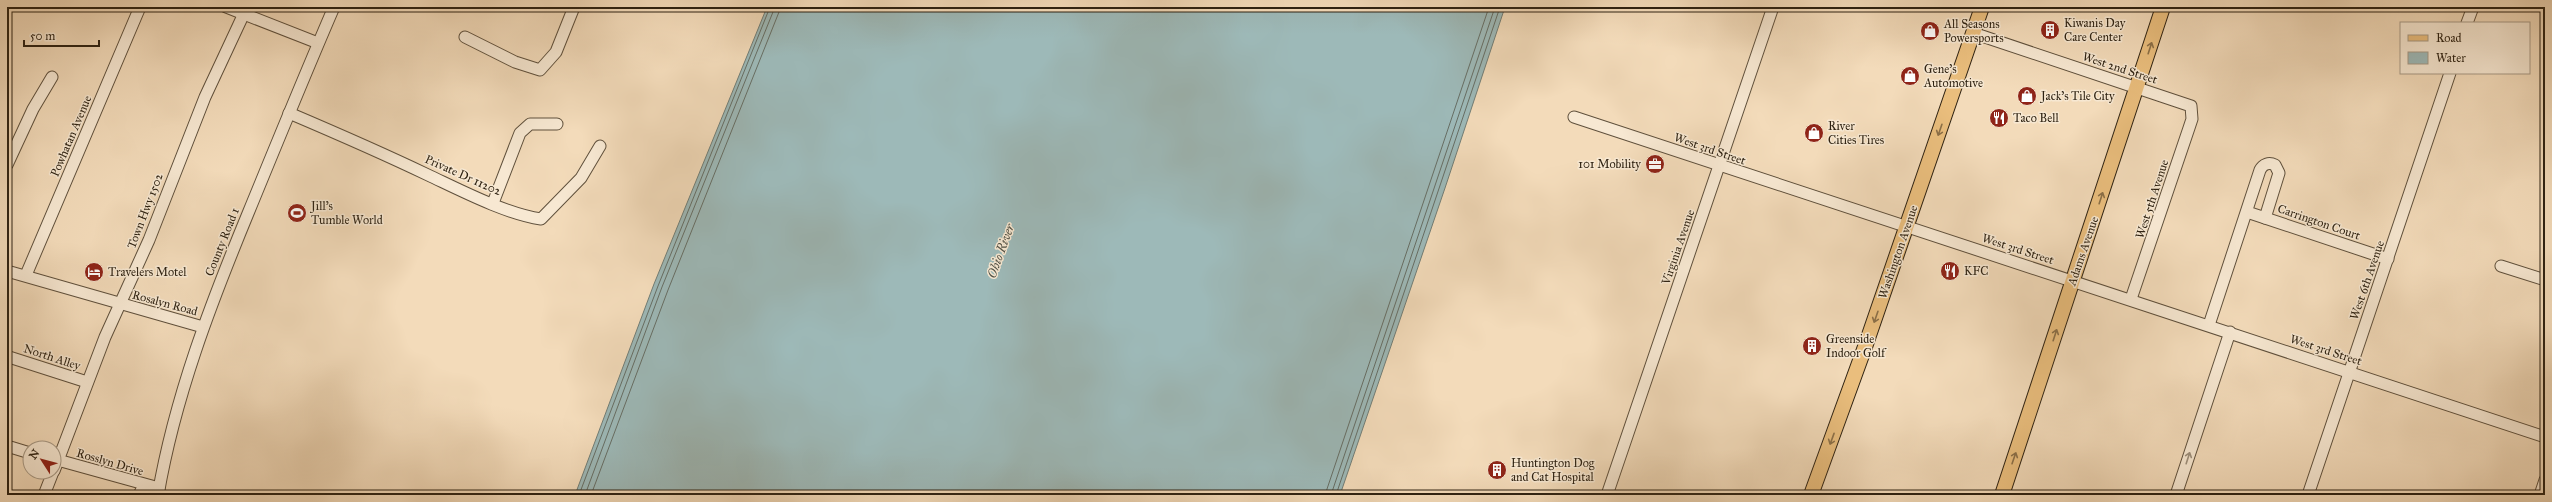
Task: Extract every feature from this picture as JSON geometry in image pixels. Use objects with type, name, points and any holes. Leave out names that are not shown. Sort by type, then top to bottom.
[{"type":"main road","name":"Washington Avenue","points":[[1811,495],[1907,227],[1982,7]]},
{"type":"main road","name":"Adams Avenue","points":[[2002,495],[2163,7]]},
{"type":"street","name":"Powhatan Avenue","points":[[26,275],[140,7]]},
{"type":"street","points":[[226,7],[245,11],[318,43]]},
{"type":"street","name":"County Road 1","points":[[159,491],[174,417],[203,327],[289,113],[334,7]]},
{"type":"street","points":[[465,37],[515,62],[540,70],[556,52],[574,7]]},
{"type":"street","name":"Virginia Avenue","points":[[1607,495],[1774,7]]},
{"type":"street","points":[[2467,22],[2473,7]]},
{"type":"street","name":"Town Hwy 1502","points":[[62,448],[87,382],[149,240],[205,97],[245,11]]},
{"type":"street","name":"West 2nd Street","points":[[1973,33],[2191,106]]},
{"type":"street","name":"West 6th Avenue","points":[[2308,495],[2450,74]]},
{"type":"street","points":[[7,165],[33,109],[52,77]]},
{"type":"street","name":"West 5th Avenue","points":[[2131,299],[2189,128],[2191,106]]},
{"type":"street","name":"Private Dr 11202","points":[[289,113],[526,217],[541,219],[581,178],[600,146]]},
{"type":"street","name":"West 3rd Street","points":[[1574,117],[1720,166],[2131,299],[2545,437]]},
{"type":"street","points":[[494,203],[520,133],[530,124],[556,124]]},
{"type":"street","name":"Carrington Court","points":[[2209,325],[2262,168],[2267,164],[2273,164],[2278,168],[2279,173],[2265,218]]},
{"type":"street","name":"Carrington Court","points":[[2247,212],[2388,259]]},
{"type":"street","points":[[2501,266],[2545,280]]},
{"type":"street","name":"Rosalyn Road","points":[[7,271],[26,275],[120,305],[203,327]]},
{"type":"street","points":[[2176,495],[2230,332]]},
{"type":"street","name":"North Alley","points":[[9,357],[87,382]]},
{"type":"street","points":[[7,446],[22,450]]},
{"type":"street","name":"Rosslyn Drive","points":[[62,467],[144,485],[159,491]]},
{"type":"street","name":"Town Hwy 1502","points":[[44,495],[50,480]]},
{"type":"street","points":[[2540,495],[2545,480]]},
{"type":"street","points":[[139,495],[144,485]]},
{"type":"water","name":"Ohio River","points":[[767,7],[1505,7],[1340,495],[575,495],[654,284]]},
{"type":"place","name":"Kiwanis Day Care Center","points":[[2050,30]]},
{"type":"place","name":"All Seasons Powersports","points":[[1930,31]]},
{"type":"place","name":"Gene's Automotive","points":[[1910,76]]},
{"type":"place","name":"Jack's Tile City","points":[[2027,96]]},
{"type":"place","name":"Taco Bell","points":[[1999,118]]},
{"type":"place","name":"River Cities Tires","points":[[1814,133]]},
{"type":"place","name":"101 Mobility","points":[[1655,164]]},
{"type":"place","name":"Jill's Tumble World","points":[[297,213]]},
{"type":"place","name":"KFC","points":[[1950,271]]},
{"type":"place","name":"Travelers Motel","points":[[94,272]]},
{"type":"place","name":"Greenside Indoor Golf","points":[[1812,346]]},
{"type":"place","name":"Huntington Dog and Cat Hospital","points":[[1497,470]]}]
